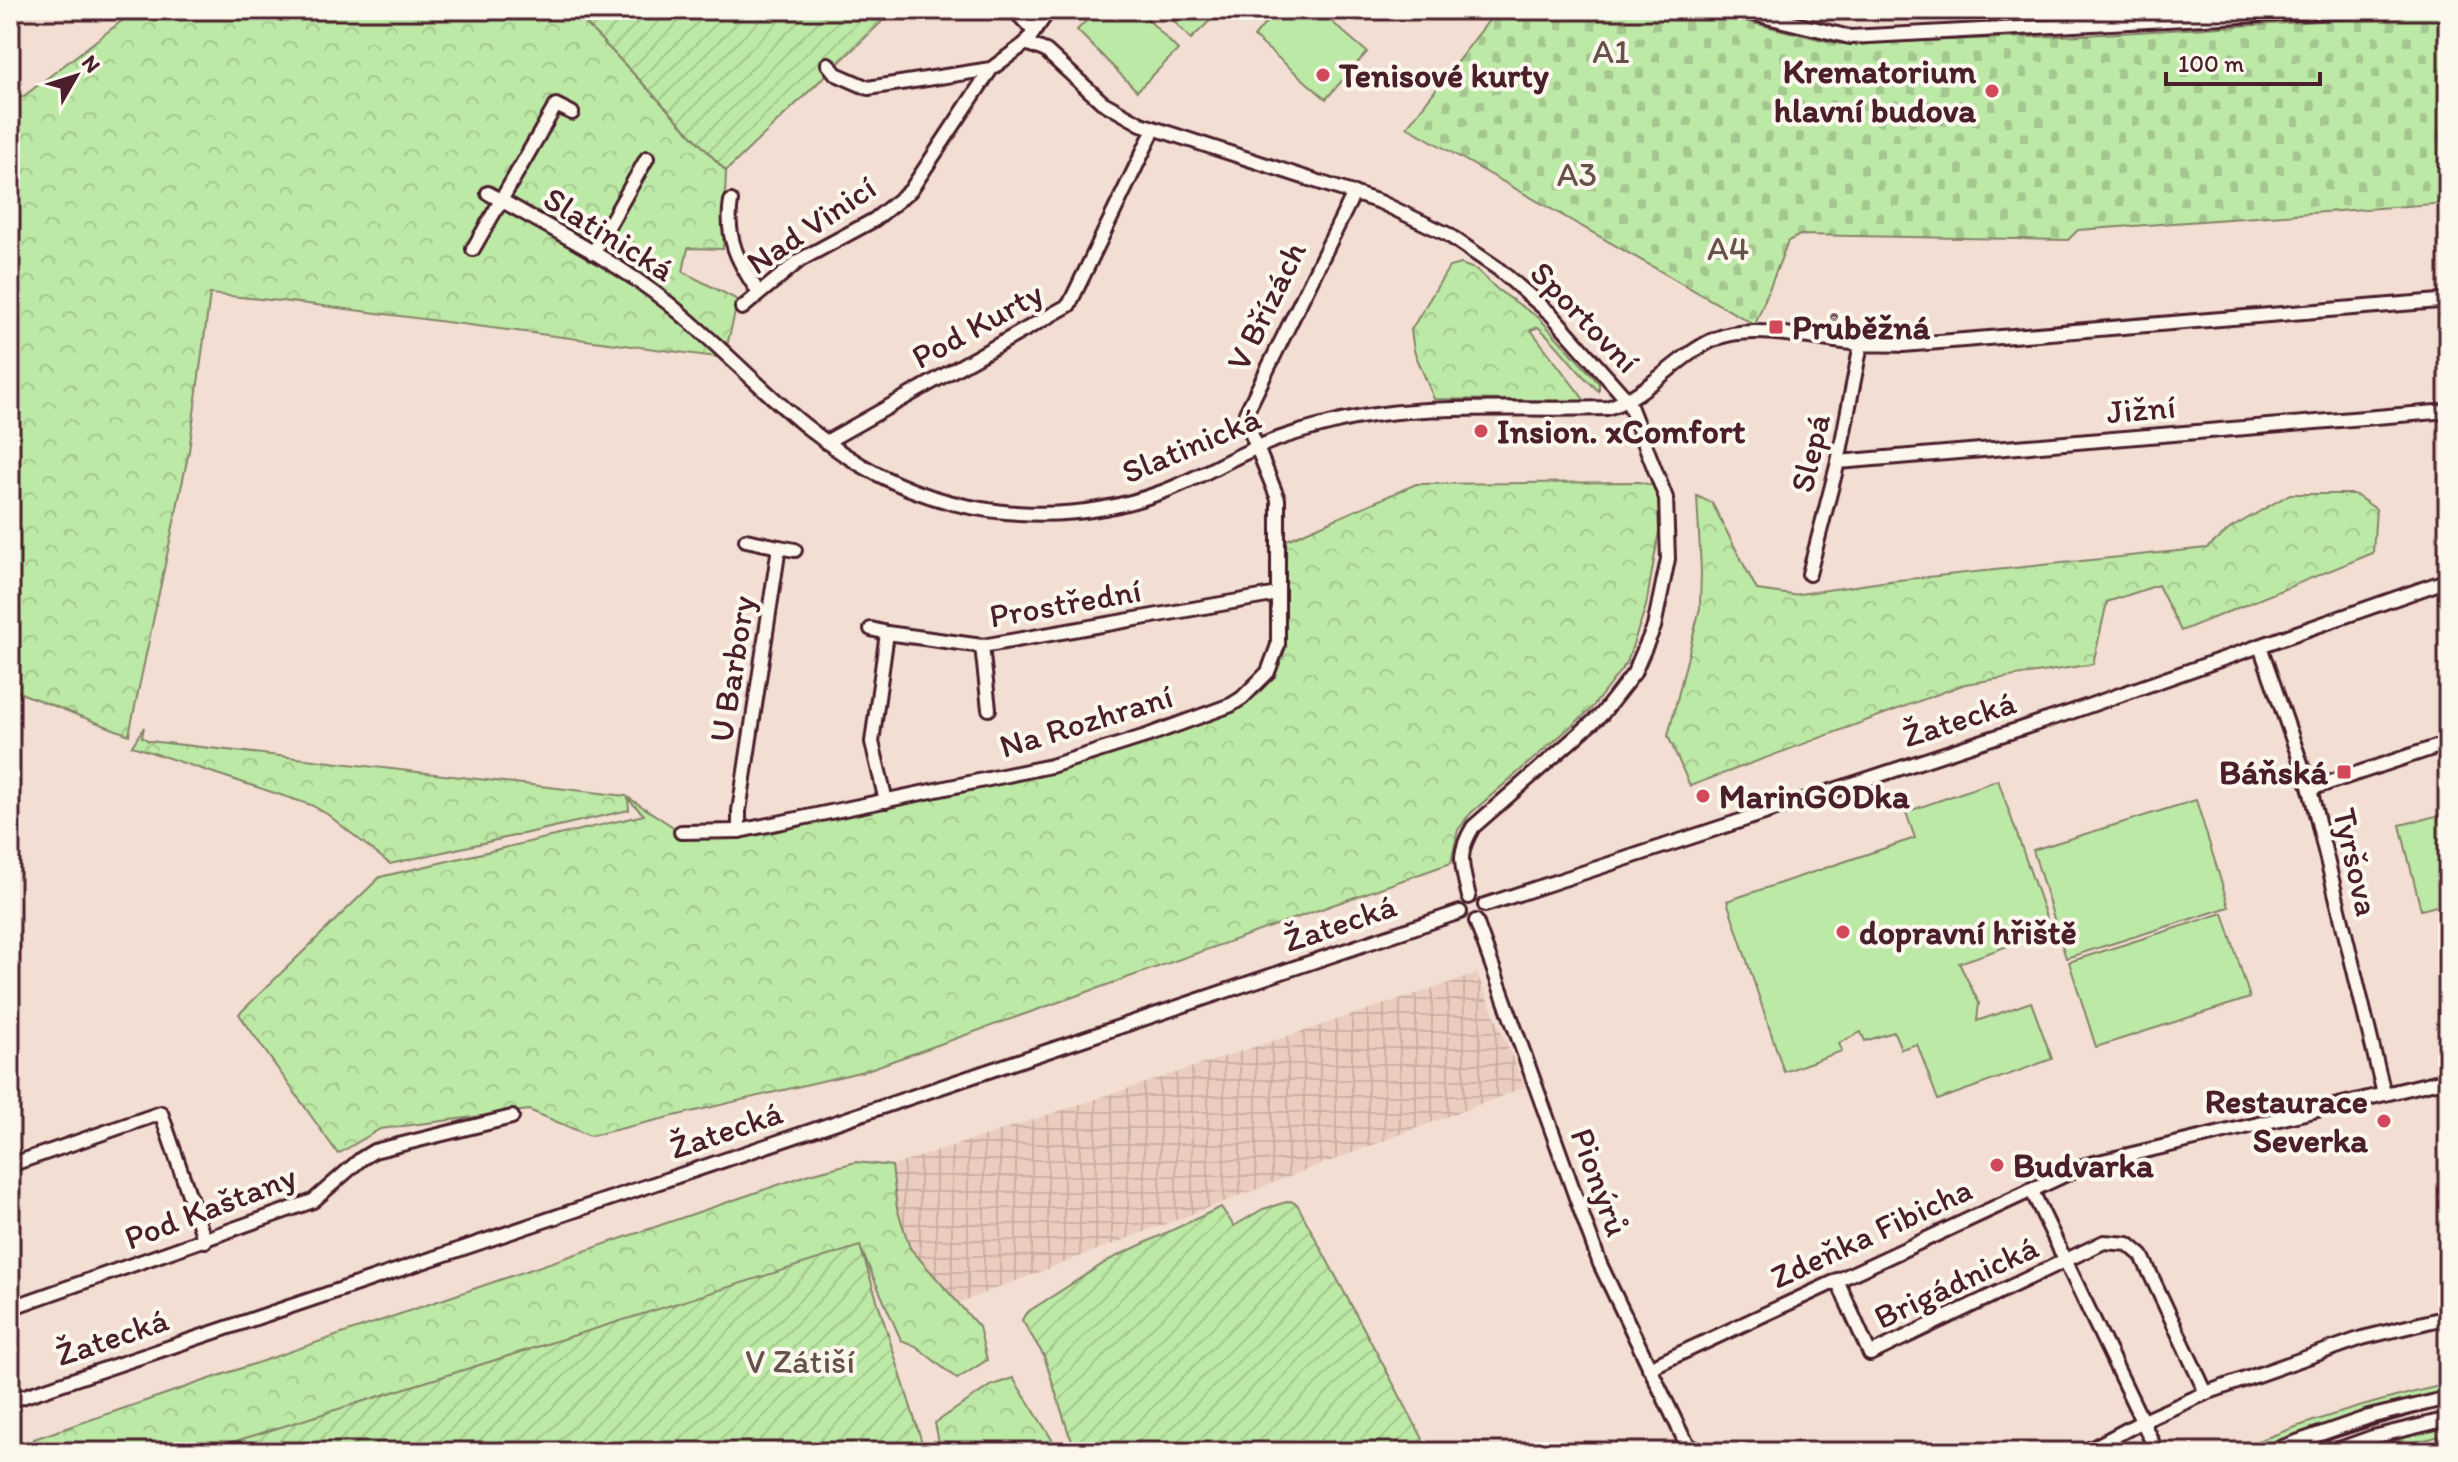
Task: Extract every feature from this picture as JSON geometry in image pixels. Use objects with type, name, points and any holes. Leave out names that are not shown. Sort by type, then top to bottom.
[{"type":"street","points":[[1014,10],[1034,31]]},
{"type":"street","points":[[828,64],[836,74],[868,88],[991,69],[1026,43],[1049,10]]},
{"type":"street","points":[[1738,10],[1850,37],[2082,29],[2353,10]]},
{"type":"street","name":"Sportovní","points":[[1026,43],[1046,51],[1102,102],[1154,129],[1380,202],[1447,234],[1497,268],[1552,315],[1628,401],[1666,498],[1668,559],[1654,627],[1634,673],[1602,714],[1473,827],[1460,857],[1469,897]]},
{"type":"street","name":"Nad Vinicí","points":[[742,308],[800,260],[874,220],[910,191],[991,69]]},
{"type":"street","points":[[543,96],[572,113]]},
{"type":"street","points":[[473,249],[556,105]]},
{"type":"street","name":"Pod Kurty","points":[[826,442],[1069,305],[1154,129]]},
{"type":"street","points":[[593,253],[647,158]]},
{"type":"street","name":"Slatinická","points":[[488,193],[593,253],[667,303],[826,442],[880,476],[930,496],[1001,513],[1038,515],[1117,506],[1162,492],[1288,435],[1371,415],[1607,408],[1628,401]]},
{"type":"street","name":"V Břízách","points":[[1258,447],[1246,413],[1354,193]]},
{"type":"street","points":[[731,201],[730,237],[736,256],[759,293]]},
{"type":"street","points":[[1628,401],[1677,363],[1715,339],[1742,332],[1903,345],[2439,301],[2448,304]]},
{"type":"street","name":"Slepá","points":[[1809,574],[1838,462],[1861,344]]},
{"type":"street","name":"Jižní","points":[[1838,462],[2448,411]]},
{"type":"street","name":"Na Rozhraní","points":[[681,832],[739,831],[1051,766],[1149,735],[1231,705],[1242,698],[1268,672],[1278,645],[1278,499],[1258,447]]},
{"type":"street","points":[[746,540],[795,550]]},
{"type":"street","name":"U Barbory","points":[[739,831],[739,811],[779,547]]},
{"type":"street","name":"Žatecká","points":[[1485,905],[2056,717],[2448,580]]},
{"type":"street","name":"Prostřední","points":[[871,629],[982,646],[1278,594]]},
{"type":"street","points":[[886,801],[872,742],[887,633]]},
{"type":"street","points":[[982,646],[989,709]]},
{"type":"street","name":"Tyršova","points":[[2260,646],[2310,789],[2384,1094]]},
{"type":"street","points":[[2310,789],[2448,743]]},
{"type":"street","points":[[1469,897],[1477,897],[1485,905],[1485,913],[1476,921],[1466,919],[1460,912],[1462,901],[1469,897]]},
{"type":"street","name":"Žatecká","points":[[10,1401],[1460,912]]},
{"type":"street","name":"Pionýrů","points":[[1476,921],[1600,1264],[1683,1437],[1694,1452]]},
{"type":"street","name":"Zdeňka Fibicha","points":[[1649,1368],[2086,1165],[2448,1079]]},
{"type":"street","points":[[10,1165],[161,1113],[205,1241]]},
{"type":"street","name":"Pod Kaštany","points":[[10,1308],[313,1201],[374,1151],[512,1117]]},
{"type":"street","points":[[2031,1189],[2157,1452]]},
{"type":"street","name":"Brigádnická","points":[[1837,1280],[1870,1354],[2104,1242],[2128,1244],[2142,1256],[2206,1393]]},
{"type":"street","points":[[2085,1452],[2143,1421],[2206,1393],[2362,1338],[2448,1317]]},
{"type":"street","points":[[2268,1452],[2369,1417],[2448,1398]]},
{"type":"street","points":[[2331,1452],[2373,1437],[2448,1419]]},
{"type":"shaded area","points":[[1477,974],[1525,1087],[958,1303],[910,1249],[897,1208],[892,1166]]},
{"type":"green space","points":[[136,10],[573,10],[726,171],[723,249],[688,248],[683,272],[738,300],[724,358],[210,294],[189,451],[129,735],[10,689],[10,100],[24,96]]},
{"type":"green space","points":[[573,10],[894,10],[726,171]]},
{"type":"green space","points":[[1097,10],[1139,10],[1178,50],[1137,91],[1077,30]]},
{"type":"green space","points":[[1163,10],[1221,10],[1191,39]]},
{"type":"green space","name":"Tenisové kurty","points":[[1276,10],[1318,10],[1367,52],[1326,99],[1254,37]]},
{"type":"green space","points":[[1497,10],[1700,10],[1839,44],[2085,35],[2405,16],[2419,10],[2448,10],[2448,225],[2446,203],[2078,230],[2068,240],[1800,235],[1788,241],[1755,325],[1407,127]]},
{"type":"green space","points":[[1461,264],[1477,270],[1498,290],[1539,318],[1599,383],[1599,391],[1538,327],[1531,330],[1585,401],[1434,399],[1414,351],[1411,330],[1449,267]]},
{"type":"green space","points":[[1639,482],[1659,487],[1662,514],[1646,606],[1627,662],[1590,710],[1471,813],[1458,830],[1451,863],[864,1071],[590,1136],[529,1110],[380,1129],[338,1154],[239,1014],[380,877],[644,815],[628,799],[629,810],[390,864],[311,805],[132,746],[144,727],[142,737],[149,741],[626,796],[681,832],[739,831],[1051,766],[1231,705],[1264,675],[1278,639],[1278,544],[1416,484]]},
{"type":"green space","points":[[2290,494],[2354,494],[2376,509],[2373,553],[2181,631],[2158,585],[2107,602],[2093,664],[1965,684],[1690,786],[1668,736],[1700,608],[1697,496],[1712,503],[1757,590],[1793,595],[1889,581],[2207,548],[2231,528]]},
{"type":"green space","name":"dopravní hřiště","points":[[1998,780],[2051,931],[1959,963],[1979,1003],[1977,1021],[2031,1002],[2052,1059],[1938,1100],[1917,1044],[1901,1049],[1894,1032],[1865,1041],[1861,1032],[1839,1043],[1842,1051],[1784,1072],[1727,901],[1915,838],[1906,812]]},
{"type":"green space","points":[[2196,800],[2229,907],[2066,958],[2033,850]]},
{"type":"green space","points":[[2448,813],[2448,903],[2421,910],[2400,825]]},
{"type":"green space","points":[[2223,913],[2250,998],[2096,1047],[2069,962]]},
{"type":"green space","points":[[856,1162],[892,1166],[897,1208],[910,1248],[979,1327],[987,1360],[957,1379],[916,1346],[901,1340],[860,1247],[201,1452],[36,1452],[34,1439],[810,1174]]},
{"type":"green space","points":[[1290,1201],[1297,1204],[1430,1452],[1078,1452],[1069,1434],[1044,1356],[1022,1320],[1026,1313],[1109,1260],[1221,1207],[1234,1226],[1263,1209]]},
{"type":"green space","name":"V Zátiší","points":[[860,1246],[925,1452],[201,1452]]},
{"type":"green space","points":[[1013,1378],[1060,1452],[941,1452],[935,1423],[990,1386]]},
{"type":"green space","points":[[2448,1384],[2448,1392],[2331,1423],[2255,1452],[2237,1452],[2259,1440],[2323,1418]]},
{"type":"green space","points":[[2448,1426],[2448,1434],[2378,1452],[2351,1452]]},
{"type":"tram line","points":[[2292,1452],[2448,1405]]},
{"type":"place","name":"Tenisové kurty","points":[[1323,75]]},
{"type":"place","name":"Krematorium hlavní budova","points":[[1992,91]]},
{"type":"place","name":"Průběžná","points":[[1776,327]]},
{"type":"place","name":"Insion. xComfort","points":[[1481,431]]},
{"type":"place","name":"Báňská","points":[[2344,772]]},
{"type":"place","name":"MarinGODka","points":[[1703,796]]},
{"type":"place","name":"dopravní hřiště","points":[[1843,932]]},
{"type":"place","name":"Restaurace Severka","points":[[2384,1121]]},
{"type":"place","name":"Budvarka","points":[[1997,1165]]},
{"type":"park label","name":"A1","points":[[1611,51]]},
{"type":"park label","name":"A3","points":[[1577,174]]},
{"type":"park label","name":"A4","points":[[1728,248]]}]
